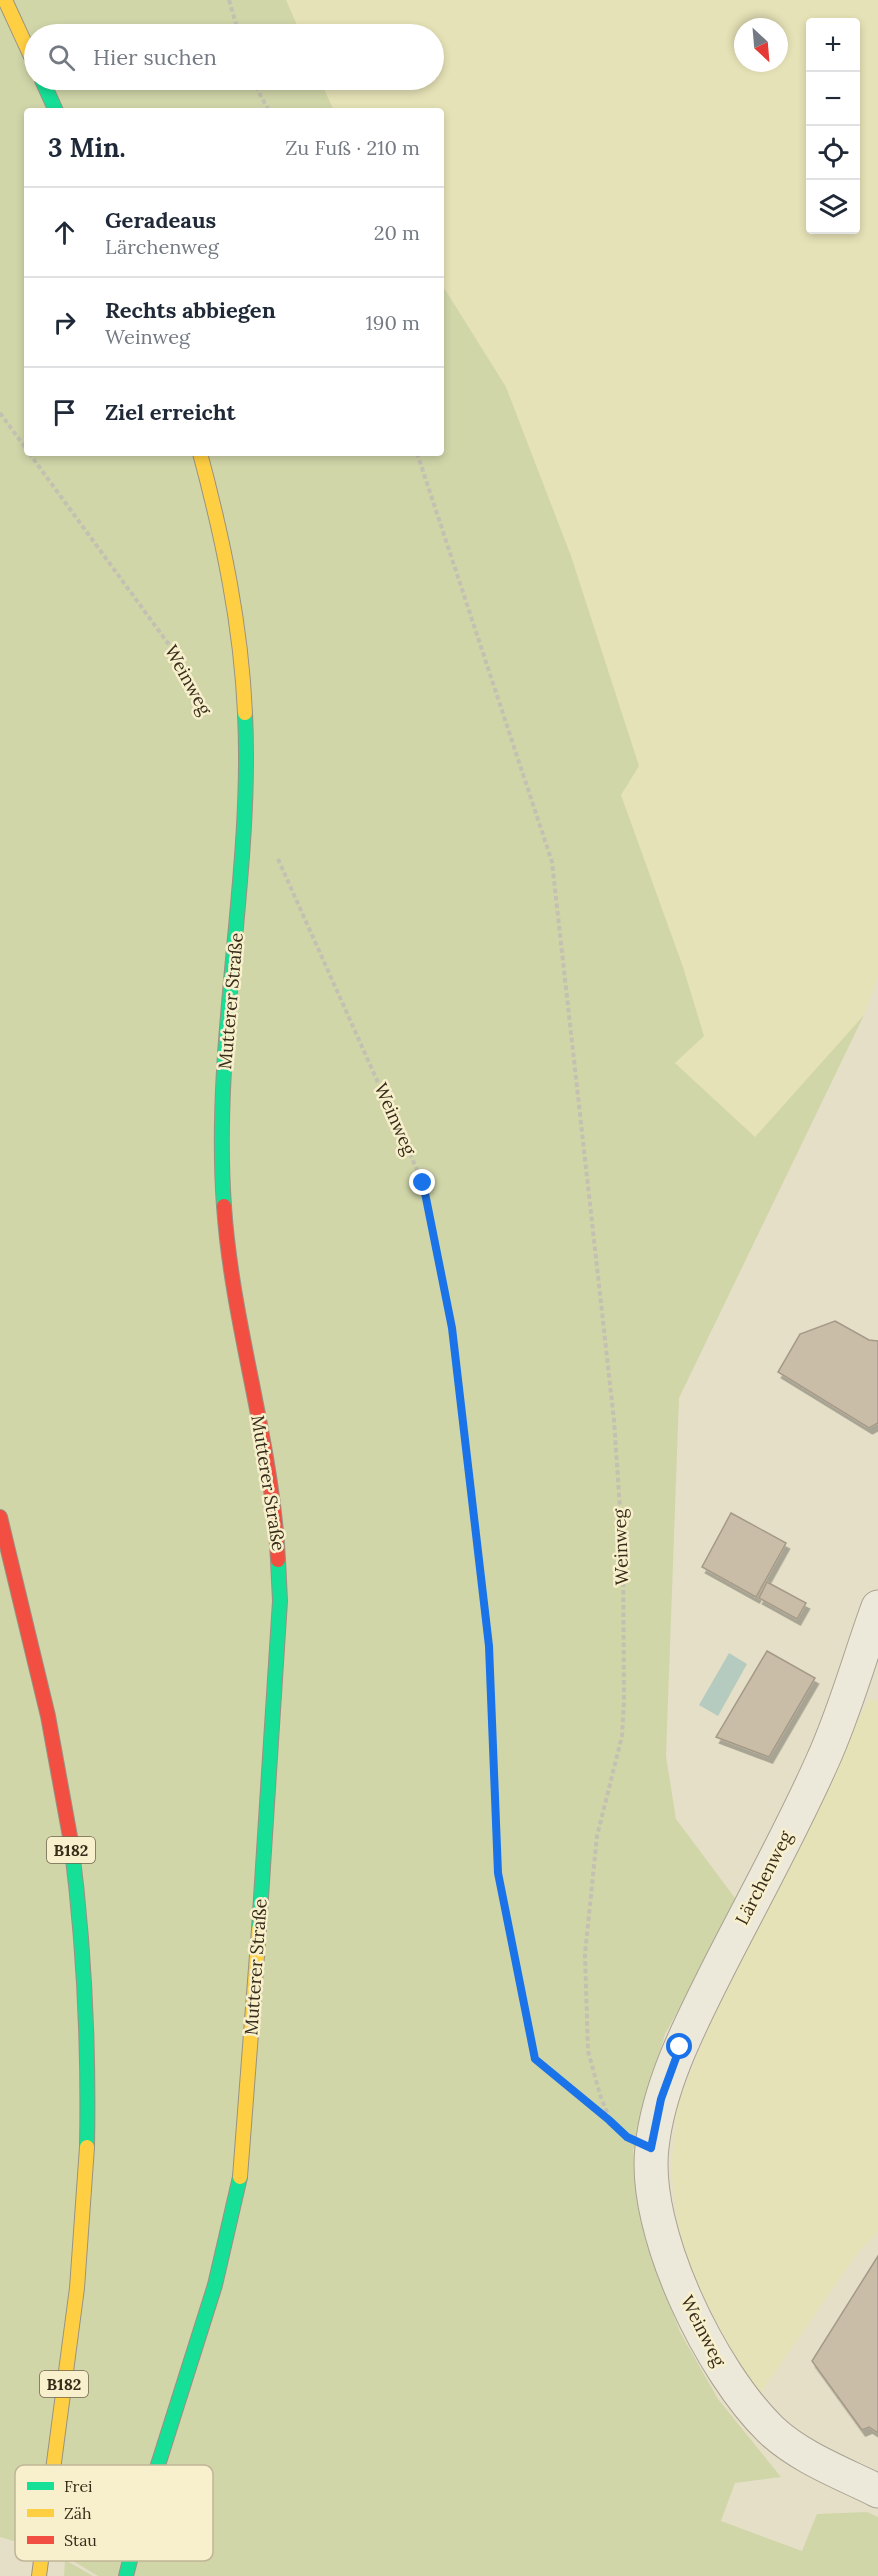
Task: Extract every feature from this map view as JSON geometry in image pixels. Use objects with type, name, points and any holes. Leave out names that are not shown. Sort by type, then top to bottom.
[{"type":"main road","points":[[5,0],[24,41]]},
{"type":"main road","points":[[47,90],[56,108]]},
{"type":"main road","name":"Mutterer Straße","points":[[158,2465],[215,2285],[239,2184],[270,1779],[280,1601],[276,1519],[271,1482],[242,1349],[226,1241],[221,1124],[248,788],[247,744],[241,651],[230,576],[201,456]]},
{"type":"main road","name":"B182","points":[[0,1517],[40,1676],[70,1839],[85,2011],[85,2191],[68,2360],[54,2465]]},
{"type":"main road","name":"B182","points":[[39,2576],[41,2561]]},
{"type":"main road","name":"Mutterer Straße","points":[[126,2576],[130,2561]]},
{"type":"street","name":"Lärchenweg","points":[[651,2148],[661,2099],[680,2047],[822,1763],[846,1702],[878,1607]]},
{"type":"street","name":"Weinweg","points":[[651,2148],[652,2180],[657,2213],[667,2250],[685,2296],[726,2374],[747,2404],[772,2431],[790,2445],[878,2491]]},
{"type":"path","points":[[230,0],[236,24]]},
{"type":"path","points":[[257,90],[267,108]]},
{"type":"path","name":"Weinweg","points":[[0,413],[24,446]]},
{"type":"path","name":"Weinweg","points":[[32,456],[170,646],[209,717]]},
{"type":"path","name":"Weinweg","points":[[418,456],[552,862],[615,1420],[622,1553],[624,1701],[622,1736],[597,1836],[585,1954],[588,2051],[609,2120]]},
{"type":"path","name":"Weinweg","points":[[273,849],[423,1183],[452,1328],[489,1646],[498,1873],[535,2059],[627,2137],[651,2148]]},
{"type":"shaded area","points":[[286,0],[878,0],[878,976],[864,1015],[755,1138],[674,1063],[683,967],[621,795],[639,766],[571,556],[506,387],[444,288],[444,108],[333,108],[325,90],[444,90],[444,24],[297,24]]},
{"type":"shaded area","points":[[729,1653],[747,1664],[718,1716],[699,1705]]},
{"type":"shaded area","points":[[869,1699],[878,1701],[878,2232],[857,2254],[757,2398],[681,2254],[671,2169],[677,2106],[727,1981],[800,1830]]},
{"type":"green space","points":[[0,0],[286,0],[297,24],[24,24],[24,90],[325,90],[333,108],[24,108],[24,456],[444,456],[444,288],[506,387],[571,556],[639,766],[621,795],[683,967],[704,1036],[675,1063],[755,1137],[864,1015],[679,1398],[666,1756],[676,1819],[738,1902],[665,2034],[633,2151],[645,2239],[680,2332],[718,2399],[781,2477],[735,2483],[721,2521],[802,2551],[817,2514],[867,2512],[878,2517],[878,2576],[98,2576],[73,2561],[213,2561],[213,2465],[15,2465],[15,2541],[0,2537]]},
{"type":"green space","points":[[67,2561],[93,2576],[64,2576]]},
{"type":"building","points":[[835,1321],[869,1340],[878,1341],[878,1423],[869,1428],[778,1372],[800,1334]]},
{"type":"building","points":[[731,1513],[786,1543],[756,1597],[702,1567]]},
{"type":"building","points":[[767,1582],[806,1603],[797,1619],[759,1598]]},
{"type":"building","points":[[767,1651],[815,1678],[769,1757],[716,1737]]},
{"type":"building","points":[[878,2256],[878,2433],[869,2427],[862,2430],[812,2361]]},
{"type":"traffic: fast","points":[[47,90],[55,108]]},
{"type":"traffic: fast","points":[[224,1206],[223,1082],[243,836],[246,775],[245,713]]},
{"type":"traffic: fast","points":[[259,1929],[280,1601],[278,1560]]},
{"type":"traffic: fast","points":[[71,1842],[85,1994],[87,2147]]},
{"type":"traffic: fast","points":[[158,2465],[215,2285],[240,2177]]},
{"type":"traffic: fast","points":[[126,2576],[130,2561]]},
{"type":"traffic: slow","points":[[5,0],[24,41]]},
{"type":"traffic: slow","points":[[201,456],[230,582],[240,647],[245,713]]},
{"type":"traffic: slow","points":[[240,2177],[259,1929]]},
{"type":"traffic: slow","points":[[54,2465],[77,2288],[87,2147]]},
{"type":"traffic: slow","points":[[39,2576],[41,2561]]},
{"type":"traffic: jam","points":[[224,1206],[235,1295],[268,1471],[278,1560]]},
{"type":"traffic: jam","points":[[0,1517],[48,1716],[71,1842]]},
{"type":"route","points":[[423,1183],[452,1328],[489,1646],[498,1873],[535,2059],[627,2137],[651,2148],[661,2099],[680,2047]]}]
